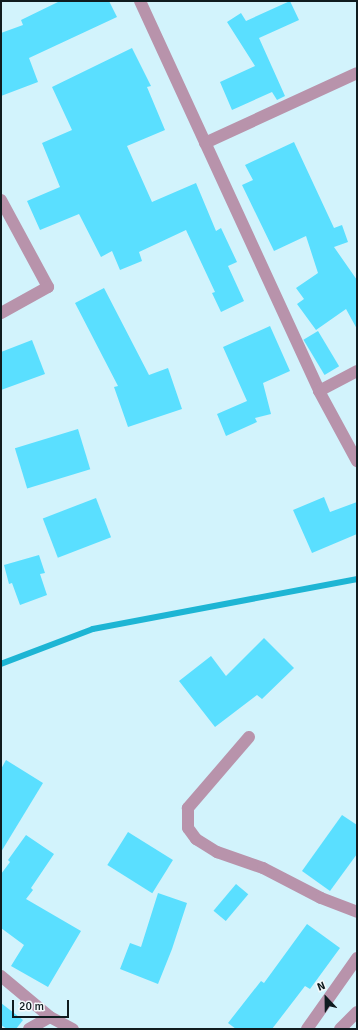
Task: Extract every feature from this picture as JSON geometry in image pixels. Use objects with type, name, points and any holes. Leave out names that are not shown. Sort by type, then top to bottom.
[{"type":"street","points":[[140,1],[319,391],[357,461]]},
{"type":"street","points":[[205,143],[357,73]]},
{"type":"street","points":[[1,200],[48,287],[1,313]]},
{"type":"street","points":[[319,391],[357,371]]},
{"type":"street","points":[[250,737],[188,808],[188,828],[196,839],[217,852],[263,868],[321,898],[357,912]]},
{"type":"street","points":[[308,1029],[357,958]]},
{"type":"street","points":[[1,976],[50,1017],[73,1029]]},
{"type":"street","points":[[340,1029],[357,1012]]},
{"type":"street","points":[[29,1029],[50,1017]]},
{"type":"building","points":[[60,1],[109,1],[117,17],[29,58],[38,82],[1,96],[1,33],[23,25],[21,20]]},
{"type":"building","points":[[290,1],[299,20],[259,38],[285,96],[277,100],[272,92],[232,110],[220,82],[255,66],[227,22],[241,13],[246,21]]},
{"type":"building","points":[[132,48],[151,86],[147,87],[165,130],[127,146],[152,202],[196,183],[216,231],[221,228],[237,262],[228,266],[244,301],[221,312],[212,293],[215,292],[186,230],[139,252],[142,261],[120,270],[112,251],[101,257],[79,214],[40,230],[27,201],[60,187],[42,143],[72,130],[52,87]]},
{"type":"building","points":[[294,142],[334,228],[342,225],[348,242],[334,247],[357,280],[357,329],[346,309],[316,330],[297,304],[304,299],[296,288],[318,273],[306,236],[274,251],[242,185],[253,180],[245,165]]},
{"type":"building","points":[[104,288],[149,375],[168,368],[182,409],[128,427],[114,387],[118,386],[75,303]]},
{"type":"building","points":[[270,326],[290,371],[263,383],[271,414],[255,418],[257,422],[226,436],[217,414],[247,401],[223,347]]},
{"type":"building","points":[[318,331],[339,366],[325,375],[303,340]]},
{"type":"building","points":[[32,340],[45,374],[1,390],[1,352]]},
{"type":"building","points":[[78,429],[90,469],[27,488],[15,448]]},
{"type":"building","points":[[324,497],[330,512],[357,502],[357,534],[312,553],[293,510]]},
{"type":"building","points":[[96,498],[111,537],[58,558],[43,518]]},
{"type":"building","points":[[39,555],[45,573],[40,574],[47,595],[20,605],[12,583],[9,584],[4,565]]},
{"type":"building","points":[[264,638],[294,668],[262,699],[257,695],[215,727],[179,681],[211,656],[226,676]]},
{"type":"building","points":[[6,760],[43,783],[1,852],[1,769]]},
{"type":"building","points":[[342,815],[357,825],[357,854],[330,891],[302,871]]},
{"type":"building","points":[[128,832],[173,860],[152,893],[107,865]]},
{"type":"building","points":[[26,835],[54,854],[31,888],[33,890],[26,899],[81,931],[48,987],[11,966],[24,945],[1,928],[1,874],[10,862],[8,860]]},
{"type":"building","points":[[236,884],[248,894],[226,921],[214,911]]},
{"type":"building","points":[[158,893],[187,903],[172,949],[158,984],[120,969],[130,943],[141,947]]},
{"type":"building","points":[[307,924],[340,948],[310,989],[305,986],[272,1029],[236,1029],[228,1023],[261,981],[264,983]]},
{"type":"building","points":[[1,1003],[23,1020],[16,1029],[7,1029],[1,1025]]},
{"type":"waterway","points":[[1,664],[93,629],[357,579]]}]
